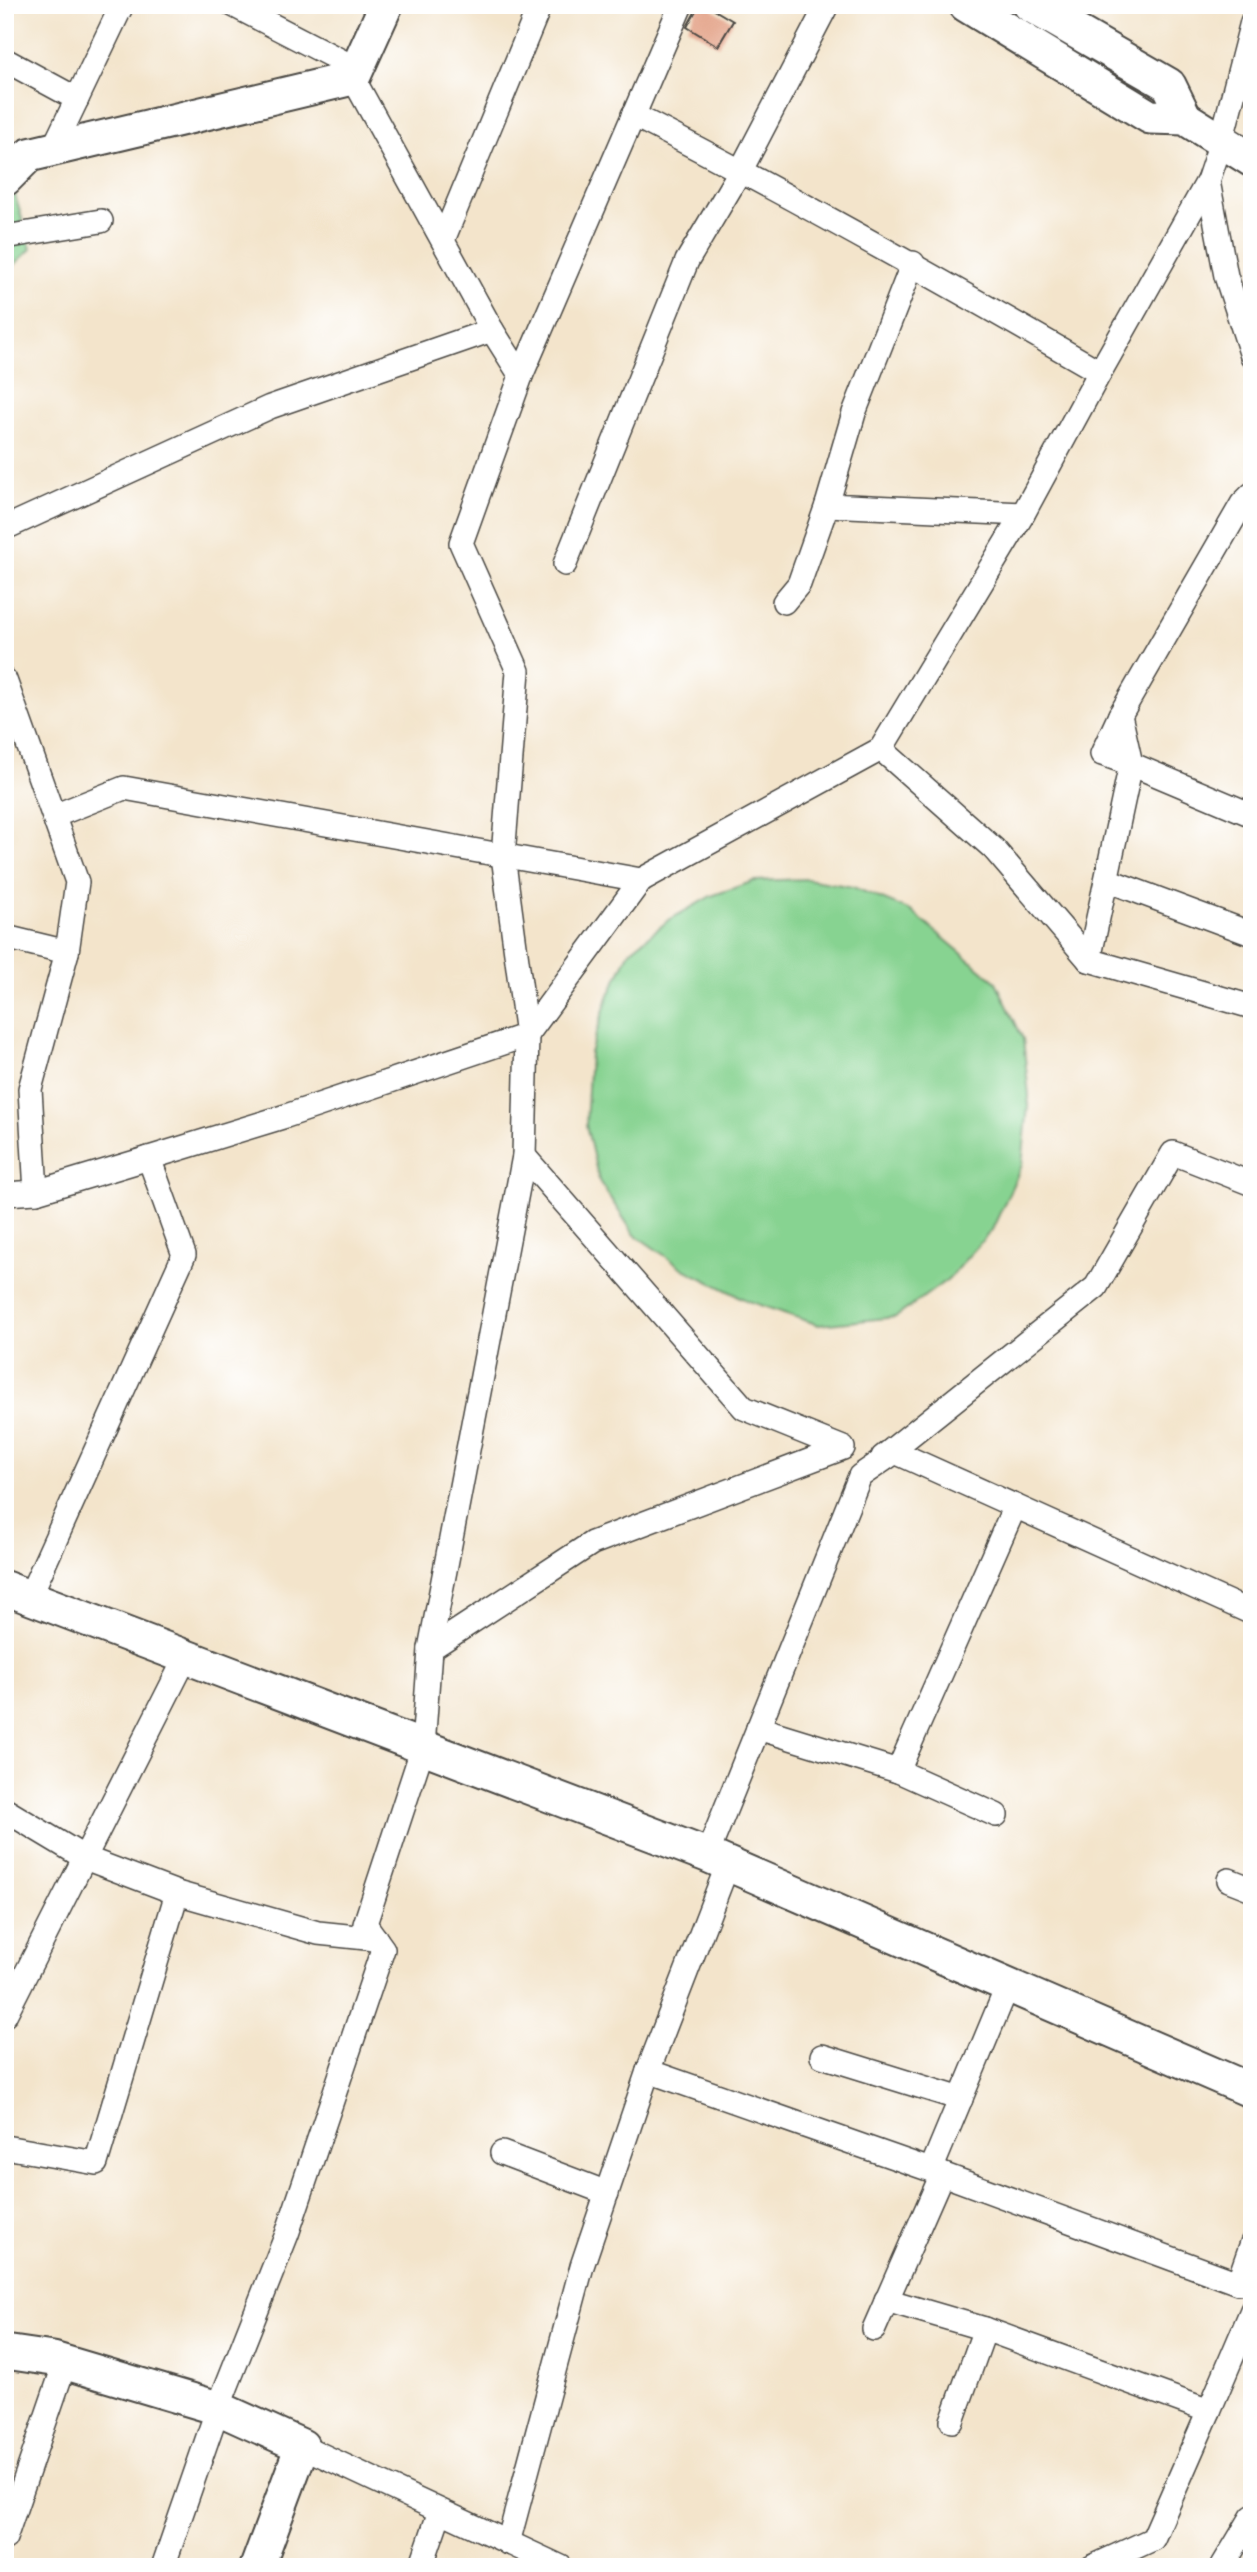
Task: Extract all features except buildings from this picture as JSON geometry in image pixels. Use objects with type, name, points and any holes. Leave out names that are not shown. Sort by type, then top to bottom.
[{"type":"street","points":[[53,149],[122,5]]},
{"type":"street","points":[[233,5],[355,74],[492,330],[522,376]]},
{"type":"street","points":[[355,74],[386,5]]},
{"type":"street","points":[[443,240],[540,5]]},
{"type":"street","points":[[163,2567],[218,2408],[287,2234],[383,1950],[365,1924],[423,1747],[430,1649],[524,1156],[527,1035],[503,856],[518,670],[461,543],[522,376],[681,5]]},
{"type":"street","points":[[565,564],[687,261],[741,170],[827,5]]},
{"type":"street","points":[[966,5],[1150,117],[1185,118]]},
{"type":"street","points":[[1030,5],[1168,85],[1185,118],[1252,160]]},
{"type":"street","points":[[5,1194],[36,1192],[149,1158],[286,1116],[527,1035],[641,880],[881,749],[1023,514],[1208,181],[1222,142],[1252,22]]},
{"type":"street","points":[[5,60],[77,99]]},
{"type":"street","points":[[5,178],[29,155],[355,74]]},
{"type":"street","points":[[633,115],[913,263],[1100,372]]},
{"type":"street","points":[[1208,181],[1226,276],[1252,356]]},
{"type":"street","points":[[5,237],[101,221]]},
{"type":"street","points":[[784,602],[799,584],[827,505],[854,413],[913,263]]},
{"type":"street","points":[[5,528],[270,407],[492,330]]},
{"type":"street","points":[[1252,494],[1242,504],[1120,715],[1102,754],[1252,815]]},
{"type":"street","points":[[827,505],[1023,514]]},
{"type":"street","points":[[5,680],[77,882],[67,951],[30,1089],[36,1192]]},
{"type":"street","points":[[881,749],[994,849],[1090,960],[1250,1002]]},
{"type":"street","points":[[1090,960],[1131,764]]},
{"type":"street","points":[[54,816],[124,788],[641,880]]},
{"type":"street","points":[[1107,880],[1252,934]]},
{"type":"street","points":[[5,937],[67,951]]},
{"type":"street","points":[[508,2543],[582,2266],[758,1728],[860,1476],[1096,1287],[1173,1153],[1252,1184]]},
{"type":"street","points":[[430,1649],[592,1543],[843,1448],[744,1408],[524,1156]]},
{"type":"street","points":[[149,1158],[184,1255],[17,1593],[717,1859],[1252,2091]]},
{"type":"street","points":[[860,1476],[895,1452],[1252,1613]]},
{"type":"street","points":[[898,1771],[1015,1507]]},
{"type":"street","points":[[5,2015],[186,1657]]},
{"type":"street","points":[[758,1728],[898,1771],[996,1815]]},
{"type":"street","points":[[5,1810],[85,1858],[177,1893],[318,1933],[376,1938]]},
{"type":"street","points":[[1229,1880],[1252,1889]]},
{"type":"street","points":[[5,2147],[96,2163],[177,1893]]},
{"type":"street","points":[[874,2329],[936,2172],[961,2099],[1008,1985]]},
{"type":"street","points":[[822,2056],[961,2099]]},
{"type":"street","points":[[648,2071],[936,2172],[1245,2285],[1252,2243]]},
{"type":"street","points":[[502,2153],[607,2193]]},
{"type":"street","points":[[886,2300],[985,2329],[1209,2412]]},
{"type":"street","points":[[1092,2567],[1153,2539],[1252,2310]]},
{"type":"street","points":[[952,2421],[985,2329]]},
{"type":"street","points":[[5,2352],[65,2363],[218,2408],[561,2567]]},
{"type":"street","points":[[5,2538],[65,2363]]},
{"type":"street","points":[[257,2567],[302,2446]]},
{"type":"street","points":[[421,2567],[440,2511]]},
{"type":"street","points":[[1222,2567],[1252,2517]]},
{"type":"green space","points":[[5,173],[9,175],[31,249],[5,274]]},
{"type":"green space","points":[[807,879],[853,887],[911,911],[996,982],[1023,1039],[1029,1096],[1022,1165],[992,1230],[948,1279],[896,1317],[819,1325],[748,1301],[684,1269],[634,1234],[599,1181],[586,1125],[590,1053],[608,997],[630,951],[669,920],[711,896],[754,881]]}]
